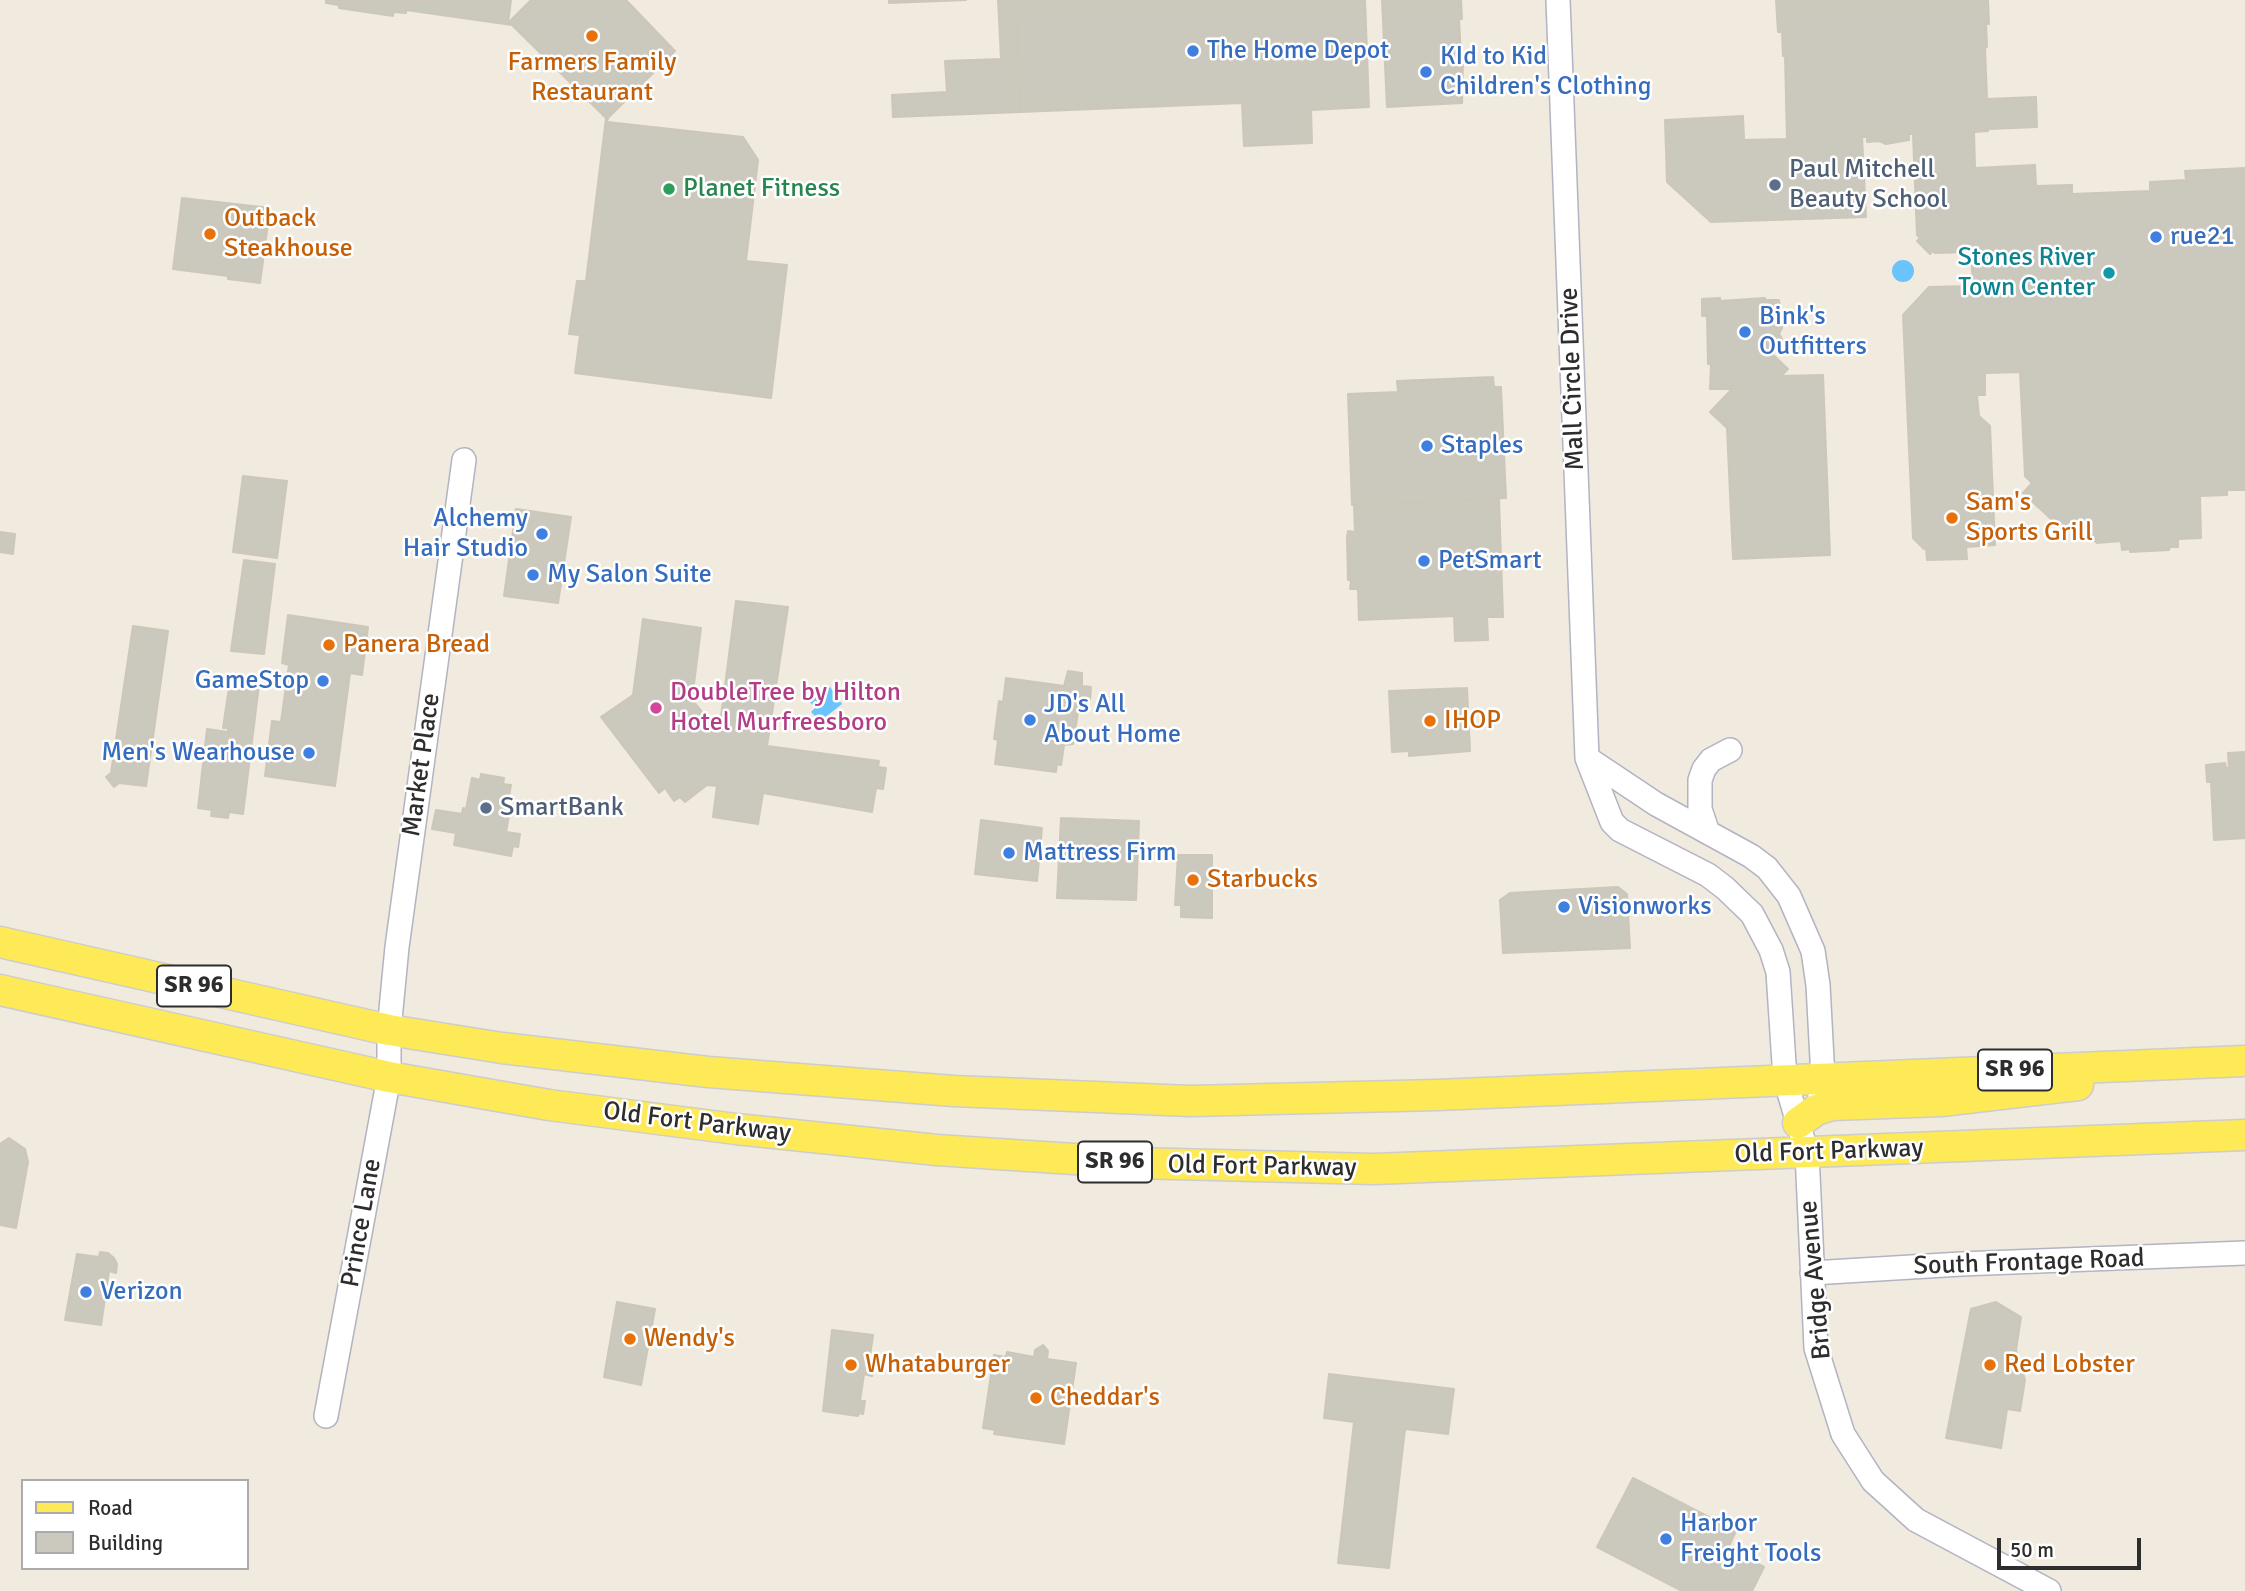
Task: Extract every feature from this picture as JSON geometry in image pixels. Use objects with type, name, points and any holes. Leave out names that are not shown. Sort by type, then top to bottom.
[{"type":"main road","name":"Old Fort Parkway","points":[[0,943],[389,1030],[502,1048],[708,1072],[954,1091],[1190,1101],[1437,1096],[2245,1061]]},
{"type":"main road","name":"Old Fort Parkway","points":[[0,990],[389,1077],[549,1105],[736,1129],[937,1150],[1134,1163],[1374,1169],[2245,1135]]},
{"type":"main road","points":[[1807,1117],[1832,1105],[1993,1096],[2245,1061]]},
{"type":"street","name":"Mall Circle Drive","points":[[1558,0],[1587,758],[1606,811],[1620,830],[1708,875],[1752,914],[1763,932],[1778,972],[1785,1079],[1807,1117]]},
{"type":"street","name":"Market Place","points":[[389,1030],[405,882],[464,460]]},
{"type":"street","points":[[1707,830],[1700,809],[1700,780],[1704,769],[1712,760],[1730,750]]},
{"type":"street","name":"Mall Circle Drive","points":[[1587,758],[1656,804],[1707,830],[1759,862],[1789,896],[1813,951],[1818,985],[1824,1078],[1807,1117],[1807,1153]]},
{"type":"street","name":"Prince Lane","points":[[326,1416],[389,1077],[389,1030]]},
{"type":"street","name":"Bridge Avenue","points":[[1807,1153],[1816,1348],[1843,1434],[1873,1481],[1916,1520],[2049,1591]]},
{"type":"street","name":"South Frontage Road","points":[[1812,1273],[1961,1264],[2245,1253]]},
{"type":"water","points":[[1903,260],[1911,263],[1914,271],[1911,279],[1903,282],[1895,279],[1892,271],[1895,263]]},
{"type":"water","points":[[830,687],[842,704],[823,719],[820,715],[816,717],[811,712],[815,708],[810,702]]},
{"type":"building","points":[[326,0],[511,0],[508,23],[531,0],[626,0],[675,51],[607,122],[743,137],[758,160],[746,261],[787,265],[771,398],[575,373],[580,335],[569,334],[577,281],[586,281],[606,118],[512,25],[406,10],[406,13],[393,12],[393,16],[339,8],[339,5],[326,3]]},
{"type":"building","points":[[889,0],[966,0],[889,3]]},
{"type":"building","points":[[998,0],[1016,0],[1020,112],[893,117],[892,95],[947,92],[945,61],[1001,59]]},
{"type":"building","name":"The Home Depot","points":[[1016,0],[1365,0],[1369,107],[1311,110],[1312,143],[1244,146],[1242,103],[1020,112]]},
{"type":"building","points":[[1382,0],[1461,0],[1462,19],[1459,19],[1463,58],[1462,103],[1387,107]]},
{"type":"building","name":"Stones River Town Center","points":[[1776,0],[1988,0],[1989,24],[1986,24],[1985,48],[1987,99],[2036,97],[2037,127],[1974,132],[1975,168],[2035,165],[2036,186],[2072,185],[2072,194],[2150,191],[2150,182],[2186,180],[2185,171],[2245,168],[2245,490],[2227,490],[2227,495],[2200,496],[2201,538],[2178,539],[2178,547],[2170,547],[2169,550],[2130,552],[2130,549],[2122,550],[2121,541],[2097,543],[2072,519],[2062,529],[2023,493],[2032,483],[2025,476],[2020,372],[1985,373],[1985,395],[1977,395],[1979,416],[1990,426],[1995,545],[1966,547],[1967,559],[1927,560],[1926,549],[1913,538],[1903,315],[1929,287],[1973,286],[1971,252],[1933,251],[1930,254],[1917,241],[1920,238],[1917,235],[1913,134],[1909,134],[1909,140],[1886,144],[1879,141],[1867,142],[1867,137],[1862,137],[1866,217],[1711,222],[1667,182],[1665,120],[1743,116],[1744,140],[1787,139],[1785,55],[1783,56],[1782,32],[1778,32]]},
{"type":"building","points":[[182,198],[270,208],[260,283],[173,269]]},
{"type":"building","points":[[1720,298],[1720,301],[1765,298],[1779,300],[1782,328],[1779,334],[1782,339],[1770,352],[1788,369],[1781,376],[1823,375],[1830,555],[1733,559],[1727,428],[1710,412],[1732,389],[1710,389],[1707,316],[1702,316],[1702,299]]},
{"type":"building","name":"Staples","points":[[1493,377],[1494,387],[1501,387],[1506,498],[1352,505],[1348,394],[1398,392],[1397,381]]},
{"type":"building","points":[[243,476],[287,481],[277,558],[233,552]]},
{"type":"building","name":"PetSmart","points":[[1499,499],[1503,617],[1487,617],[1488,640],[1455,641],[1454,616],[1359,620],[1358,589],[1350,589],[1351,580],[1348,580],[1347,538],[1348,531],[1355,532],[1354,505]]},
{"type":"building","points":[[516,509],[571,517],[558,603],[504,596]]},
{"type":"building","points":[[0,532],[15,534],[13,554],[0,552]]},
{"type":"building","points":[[244,560],[275,564],[264,654],[231,651]]},
{"type":"building","name":"DoubleTree by Hilton Hotel Murfreesboro","points":[[736,601],[788,607],[767,746],[879,761],[878,767],[886,768],[883,789],[876,788],[872,812],[763,793],[758,824],[713,817],[717,786],[707,785],[685,802],[680,797],[674,801],[665,788],[659,793],[601,717],[633,695],[643,619],[701,628],[692,700],[719,732]]},
{"type":"building","points":[[288,615],[368,627],[362,675],[350,673],[335,786],[265,776],[272,721],[281,722],[289,665],[282,663]]},
{"type":"building","points":[[133,626],[168,631],[146,786],[119,783],[114,787],[106,777],[111,773]]},
{"type":"building","points":[[1068,671],[1082,673],[1082,686],[1091,687],[1090,700],[1080,699],[1073,744],[1064,745],[1061,765],[1057,764],[1056,772],[995,764],[998,740],[994,739],[999,701],[1003,702],[1006,678],[1064,686]]},
{"type":"building","points":[[230,681],[259,685],[243,814],[229,812],[228,818],[211,816],[212,810],[198,808],[207,729],[228,732],[228,728],[223,728]]},
{"type":"building","name":"IHOP","points":[[1467,688],[1470,751],[1409,756],[1409,751],[1392,752],[1389,691]]},
{"type":"building","points":[[2245,752],[2245,838],[2214,840],[2211,782],[2207,782],[2206,765],[2225,763],[2226,768],[2229,768],[2228,753]]},
{"type":"building","points":[[481,774],[504,778],[503,784],[511,785],[505,816],[509,816],[506,832],[520,834],[518,847],[513,846],[511,856],[454,845],[456,833],[432,829],[436,810],[462,814],[463,808],[466,809],[472,778],[480,780]]},
{"type":"building","points":[[1061,818],[1139,821],[1136,900],[1057,898]]},
{"type":"building","points":[[981,820],[1042,828],[1037,881],[975,874]]},
{"type":"building","points":[[1178,855],[1212,855],[1212,918],[1181,917],[1181,905],[1175,905]]},
{"type":"building","points":[[1618,887],[1627,894],[1630,948],[1503,953],[1500,900],[1510,893]]},
{"type":"building","points":[[9,1138],[25,1149],[28,1162],[16,1228],[0,1225],[0,1144]]},
{"type":"building","points":[[100,1252],[108,1253],[117,1264],[116,1273],[109,1271],[101,1325],[65,1320],[77,1254],[99,1257]]},
{"type":"building","points":[[617,1302],[655,1309],[641,1385],[604,1377]]},
{"type":"building","name":"Red Lobster","points":[[1996,1302],[2021,1317],[2016,1350],[2025,1380],[2020,1411],[2007,1409],[2001,1448],[1946,1438],[1971,1309]]},
{"type":"building","name":"Whataburger","points":[[832,1330],[873,1335],[870,1356],[875,1356],[872,1376],[864,1374],[860,1401],[865,1401],[863,1414],[859,1413],[858,1416],[823,1411]]},
{"type":"building","points":[[1043,1345],[1048,1351],[1047,1359],[1076,1363],[1064,1444],[994,1434],[995,1430],[983,1428],[994,1355],[1006,1357],[1007,1352],[1034,1357],[1035,1350]]},
{"type":"building","points":[[1329,1374],[1454,1389],[1448,1434],[1405,1429],[1389,1568],[1338,1563],[1354,1422],[1324,1418]]},
{"type":"building","name":"Harbor Freight Tools","points":[[1633,1478],[1736,1531],[1728,1548],[1764,1567],[1752,1591],[1682,1591],[1597,1547]]},
{"type":"place","name":"Farmers Family Restaurant","points":[[592,36]]},
{"type":"place","name":"The Home Depot","points":[[1193,51]]},
{"type":"place","name":"KId to Kid Children's Clothing","points":[[1426,72]]},
{"type":"place","name":"Paul Mitchell Beauty School","points":[[1775,185]]},
{"type":"place","name":"Planet Fitness","points":[[669,189]]},
{"type":"place","name":"Outback Steakhouse","points":[[210,234]]},
{"type":"place","name":"rue21","points":[[2156,237]]},
{"type":"place","name":"Stones River Town Center","points":[[2109,273]]},
{"type":"place","name":"Bink's Outfitters","points":[[1745,332]]},
{"type":"place","name":"Staples","points":[[1427,446]]},
{"type":"place","name":"Sam's Sports Grill","points":[[1952,518]]},
{"type":"place","name":"Alchemy Hair Studio","points":[[542,534]]},
{"type":"place","name":"PetSmart","points":[[1424,561]]},
{"type":"place","name":"My Salon Suite","points":[[533,575]]},
{"type":"place","name":"Panera Bread","points":[[329,645]]},
{"type":"place","name":"GameStop","points":[[323,681]]},
{"type":"place","name":"DoubleTree by Hilton Hotel Murfreesboro","points":[[656,708]]},
{"type":"place","name":"JD's All About Home","points":[[1030,720]]},
{"type":"place","name":"IHOP","points":[[1430,721]]},
{"type":"place","name":"Men's Wearhouse","points":[[309,753]]},
{"type":"place","name":"SmartBank","points":[[486,808]]},
{"type":"place","name":"Mattress Firm","points":[[1009,853]]},
{"type":"place","name":"Starbucks","points":[[1193,880]]},
{"type":"place","name":"Visionworks","points":[[1564,907]]},
{"type":"place","name":"Verizon","points":[[86,1292]]},
{"type":"place","name":"Wendy's","points":[[630,1339]]},
{"type":"place","name":"Whataburger","points":[[851,1365]]},
{"type":"place","name":"Red Lobster","points":[[1990,1365]]},
{"type":"place","name":"Cheddar's","points":[[1036,1398]]},
{"type":"place","name":"Harbor Freight Tools","points":[[1666,1539]]}]
